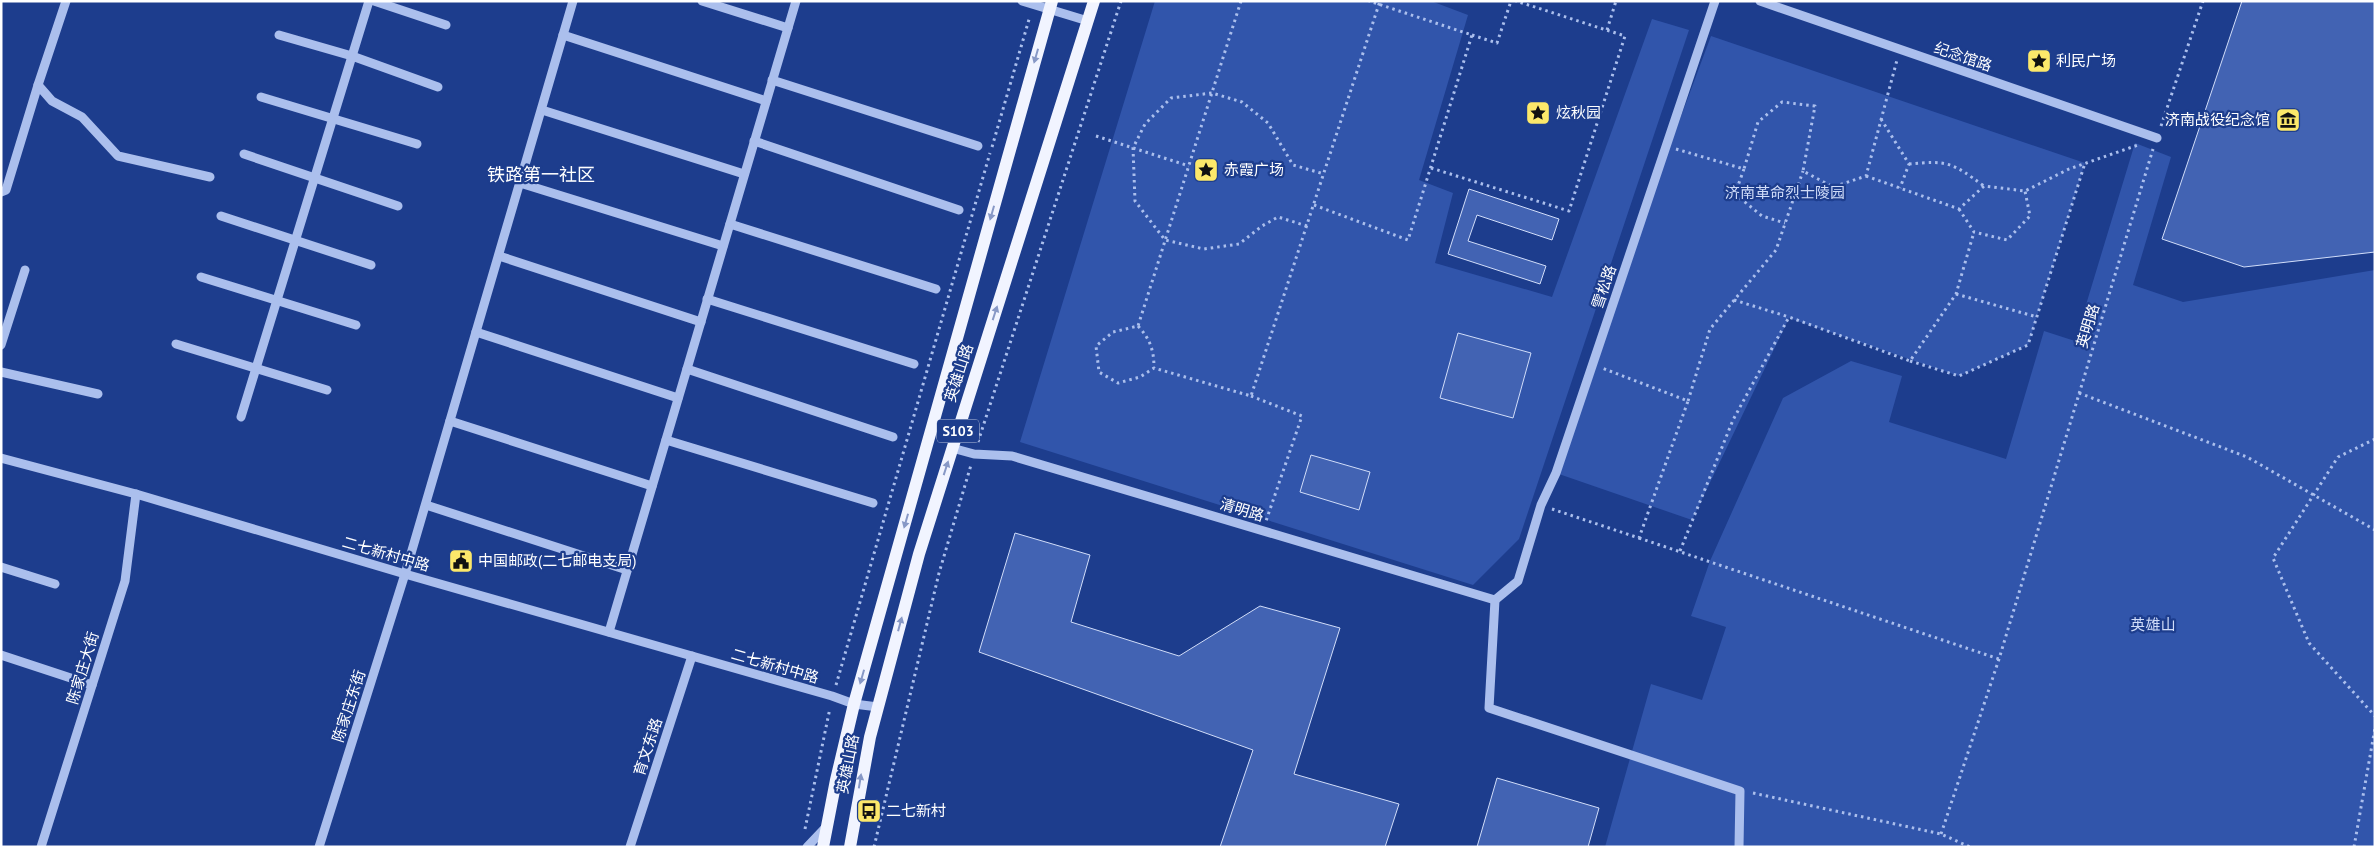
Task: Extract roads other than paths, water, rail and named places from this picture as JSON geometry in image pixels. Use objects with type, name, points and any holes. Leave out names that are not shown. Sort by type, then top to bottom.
[{"type":"main road","name":"英雄山路","points":[[850,847],[862,769],[919,554],[1094,1]]},
{"type":"main road","name":"英雄山路","points":[[823,847],[854,704],[1051,5]]},
{"type":"street","points":[[1,192],[6,190],[66,1]]},
{"type":"street","points":[[241,417],[369,1]]},
{"type":"street","points":[[374,1],[446,25]]},
{"type":"street","name":"陈家庄东街","points":[[319,847],[406,574],[573,1]]},
{"type":"street","points":[[702,1],[788,28]]},
{"type":"street","points":[[609,632],[796,1]]},
{"type":"street","points":[[1022,1],[1051,5],[1088,21]]},
{"type":"street","name":"雪松路","points":[[1494,600],[1518,581],[1541,505],[1556,473],[1715,1]]},
{"type":"street","name":"纪念馆路","points":[[1760,1],[2156,138]]},
{"type":"street","points":[[280,35],[352,56],[438,87]]},
{"type":"street","points":[[563,35],[766,101]]},
{"type":"street","points":[[772,80],[978,146]]},
{"type":"street","points":[[38,85],[52,101],[82,117],[118,156],[210,177]]},
{"type":"street","points":[[261,97],[416,144]]},
{"type":"street","points":[[542,110],[744,174]]},
{"type":"street","points":[[754,141],[959,210]]},
{"type":"street","points":[[244,154],[398,206]]},
{"type":"street","points":[[520,183],[723,246]]},
{"type":"street","points":[[221,216],[371,265]]},
{"type":"street","points":[[730,224],[936,289]]},
{"type":"street","points":[[499,256],[701,322]]},
{"type":"street","points":[[1,345],[25,270]]},
{"type":"street","points":[[201,277],[356,325]]},
{"type":"street","points":[[707,299],[914,364]]},
{"type":"street","points":[[476,332],[678,398]]},
{"type":"street","points":[[176,344],[327,390]]},
{"type":"street","points":[[687,369],[893,436]]},
{"type":"street","points":[[1,372],[98,394]]},
{"type":"street","points":[[450,421],[652,486]]},
{"type":"street","points":[[666,440],[873,504]]},
{"type":"street","name":"清明路","points":[[952,448],[974,454],[1012,456],[1494,600]]},
{"type":"street","name":"二七新村中路","points":[[1,458],[136,494],[406,574],[832,696],[854,704],[878,707]]},
{"type":"street","name":"陈家庄大街","points":[[41,847],[125,581],[136,494]]},
{"type":"street","points":[[426,505],[627,570]]},
{"type":"street","points":[[1,567],[55,584]]},
{"type":"street","points":[[1494,600],[1489,708],[1740,790],[1739,847]]},
{"type":"street","points":[[1,655],[92,685]]},
{"type":"street","name":"育文东路","points":[[630,847],[692,656]]},
{"type":"street","points":[[807,847],[826,827]]},
{"type":"place","name":"利民广场","points":[[2039,61]]},
{"type":"place","name":"炫秋园","points":[[1538,113]]},
{"type":"place","name":"济南战役纪念馆","points":[[2288,120]]},
{"type":"place","name":"赤霞广场","points":[[1206,170]]},
{"type":"place","name":"中国邮政(二七邮电支局)","points":[[461,561]]},
{"type":"place","name":"二七新村","points":[[869,811]]},
{"type":"district","name":"铁路第一社区","points":[[541,175]]},
{"type":"park label","name":"济南革命烈士陵园","points":[[1785,193]]},
{"type":"park label","name":"英雄山","points":[[2153,625]]}]
